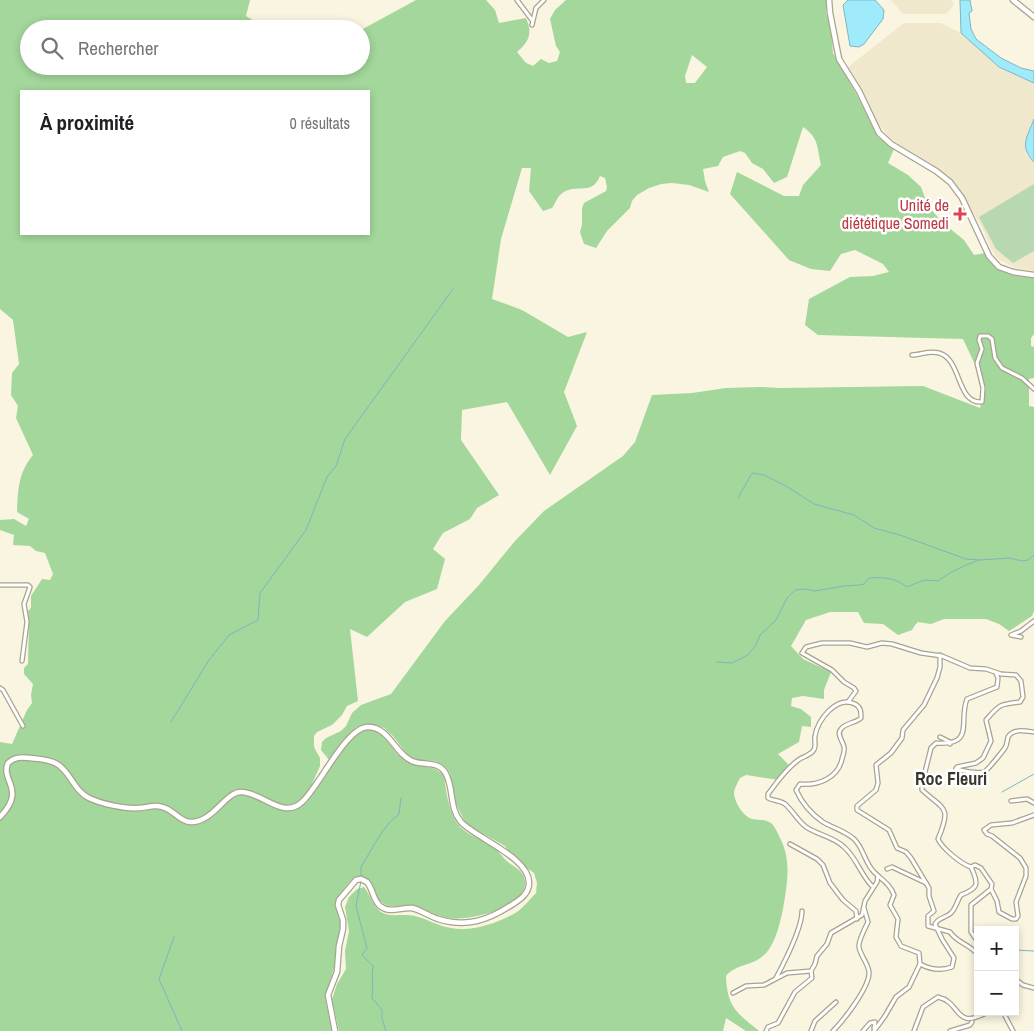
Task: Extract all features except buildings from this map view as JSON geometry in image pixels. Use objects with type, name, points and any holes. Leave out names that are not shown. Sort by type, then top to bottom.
[{"type":"street","points":[[517,0],[532,23],[536,8],[544,0]]},
{"type":"street","points":[[830,0],[830,12],[839,59],[859,92],[879,133],[892,144],[936,171],[950,182],[962,198],[986,250],[995,264],[1004,270],[1034,275]]},
{"type":"street","points":[[1013,0],[1034,18]]},
{"type":"street","points":[[912,356],[932,352],[946,356],[969,398],[976,402],[982,402],[983,388],[977,363],[982,349],[979,340],[980,336],[988,336],[992,339],[995,358],[1002,368],[1022,378],[1034,389]]},
{"type":"street","points":[[0,584],[28,585],[30,587],[24,604],[27,622],[22,661]]},
{"type":"street","points":[[1021,636],[1010,634],[1021,631],[1033,622]]},
{"type":"street","points":[[873,887],[846,848],[802,824],[786,804],[768,798],[768,794],[786,771],[798,760],[812,753],[815,749],[815,736],[818,726],[828,711],[833,707],[848,702],[856,692],[854,688],[844,682],[832,670],[802,653],[806,647],[822,643],[850,642],[868,647],[882,643],[892,644],[921,653],[951,658],[970,668],[1016,675],[1021,681],[1023,697],[1020,702],[1002,704],[996,708],[986,720],[991,741],[982,758],[976,763],[960,766],[956,769],[983,772],[988,770],[998,754],[1005,748],[1011,734],[1022,730],[1034,732]]},
{"type":"street","points":[[940,656],[940,668],[929,696],[903,730],[902,738],[891,753],[876,764],[878,783],[876,790],[857,806],[857,810],[889,830],[894,844],[911,858],[929,888],[929,896],[934,911],[928,916],[928,926],[950,932],[954,939],[974,951]]},
{"type":"street","points":[[996,673],[998,678],[997,687],[967,698],[965,728],[962,737],[950,744],[936,743],[931,748],[922,790],[942,806],[945,812],[943,827],[938,839],[943,848],[964,865],[971,867],[975,865],[980,868],[991,881],[991,889],[997,901],[999,912],[1012,919],[1016,919],[1018,916],[1016,900],[1026,876],[1025,865],[1007,847],[984,831],[991,825],[1012,823],[1034,815]]},
{"type":"street","points":[[0,688],[3,690],[23,726]]},
{"type":"street","points":[[848,702],[857,705],[860,709],[861,718],[840,730],[839,734],[844,750],[838,770],[833,776],[825,780],[810,785],[800,784],[796,790],[804,804],[813,814],[823,822],[840,829],[856,842],[870,868],[891,888],[894,895],[890,905],[898,919],[896,937],[901,946],[920,953],[920,964],[909,987],[898,994],[882,1022],[874,1030]]},
{"type":"street","points":[[0,817],[11,804],[11,794],[3,777],[5,768],[11,760],[22,757],[47,760],[60,765],[79,790],[91,799],[132,808],[164,807],[187,822],[198,821],[210,815],[238,792],[249,793],[285,808],[298,805],[309,794],[352,734],[365,727],[378,729],[411,761],[437,766],[444,771],[453,806],[459,819],[469,829],[503,850],[526,871],[529,879],[528,891],[522,898],[486,920],[462,924],[437,918],[413,909],[385,909],[377,903],[367,882],[361,879],[356,880],[342,895],[338,905],[343,920],[338,946],[337,972],[328,995],[335,1031]]},
{"type":"street","points":[[940,738],[950,742],[950,744]]},
{"type":"street","points":[[1010,801],[1027,798],[1034,803]]},
{"type":"street","points":[[790,844],[818,859],[823,865],[830,883],[856,911],[857,918]]},
{"type":"street","points":[[887,869],[891,867],[897,869],[926,883]]},
{"type":"street","points":[[920,964],[940,970],[952,967],[954,964],[954,958],[935,924],[938,919],[949,915],[954,910],[961,895],[972,891],[976,887],[977,879],[971,867]]},
{"type":"street","points":[[766,1031],[778,1023],[795,992],[812,978],[811,971],[817,956],[827,944],[831,933],[862,914],[865,901],[877,882],[878,876]]},
{"type":"street","points":[[974,936],[971,932],[971,905],[991,889]]},
{"type":"street","points":[[833,1031],[842,1022],[868,979],[868,969],[858,946],[863,930],[868,922],[864,907]]},
{"type":"street","points":[[775,979],[801,920],[802,911]]},
{"type":"street","points":[[732,993],[746,986],[764,985],[787,973],[811,971]]},
{"type":"street","points":[[1019,982],[1034,988]]},
{"type":"street","points":[[914,1031],[923,1007],[938,997],[944,998],[950,1003],[961,1019],[973,1022]]},
{"type":"street","points":[[811,1031],[816,1022],[836,1002]]},
{"type":"street","points":[[950,1031],[970,1025],[982,1016]]},
{"type":"street","points":[[1005,1016],[1013,1031]]},
{"type":"street","points":[[863,1031],[875,1022],[874,1030]]},
{"type":"shaded area","points":[[891,0],[952,0],[954,5],[946,14],[903,14]]},
{"type":"shaded area","points":[[904,23],[941,23],[961,33],[999,67],[1034,83],[1034,119],[1026,142],[1026,154],[1034,162],[1034,271],[1015,268],[998,259],[991,249],[984,231],[953,182],[939,169],[889,138],[877,121],[863,91],[848,67]]},
{"type":"green space","points":[[0,0],[250,0],[246,16],[252,20],[20,20],[20,75],[370,75],[370,25],[416,0],[486,0],[495,10],[499,23],[526,18],[529,37],[517,52],[526,63],[533,66],[541,59],[549,63],[557,61],[560,52],[556,46],[550,19],[555,10],[566,0],[826,0],[826,13],[831,30],[833,53],[857,95],[877,136],[894,149],[888,163],[908,175],[921,187],[928,206],[943,223],[964,240],[974,255],[985,253],[995,268],[1011,275],[1034,278],[1034,334],[1031,338],[1031,346],[1034,347],[1034,378],[1029,379],[1029,406],[1034,407],[1034,611],[1032,616],[1009,631],[999,624],[986,619],[944,619],[931,624],[918,622],[912,630],[898,635],[883,624],[864,623],[858,612],[830,612],[806,620],[791,646],[803,659],[831,672],[824,690],[824,699],[803,696],[792,698],[791,706],[801,709],[811,717],[811,727],[802,726],[799,742],[778,754],[789,765],[779,780],[746,775],[740,778],[734,792],[737,804],[745,815],[752,819],[768,821],[773,825],[784,847],[787,864],[787,882],[783,909],[773,943],[762,957],[735,969],[726,976],[728,995],[731,1002],[739,1014],[759,1031],[746,1031],[726,1018],[723,1031],[339,1031],[332,999],[337,984],[346,969],[345,951],[349,931],[345,907],[349,897],[357,889],[364,887],[376,907],[385,914],[411,915],[446,927],[468,929],[494,923],[517,912],[536,893],[537,883],[534,873],[513,858],[505,846],[466,824],[456,804],[450,773],[436,761],[418,760],[409,757],[393,736],[384,728],[372,724],[357,727],[350,733],[330,761],[321,750],[322,742],[341,731],[346,726],[352,713],[361,705],[391,694],[445,621],[544,511],[623,456],[635,442],[652,395],[692,393],[726,388],[923,386],[980,408],[986,388],[963,339],[818,335],[805,325],[809,299],[850,277],[873,276],[889,272],[883,264],[855,250],[841,254],[830,271],[811,269],[789,260],[730,194],[737,172],[784,196],[799,196],[803,185],[821,165],[815,139],[803,127],[787,177],[774,183],[763,169],[752,163],[745,153],[740,151],[723,157],[718,166],[703,169],[709,192],[689,185],[672,183],[649,188],[637,195],[632,201],[630,208],[607,231],[596,248],[584,244],[580,232],[582,208],[584,203],[606,191],[605,178],[600,176],[596,183],[587,188],[566,191],[559,196],[552,208],[543,211],[529,191],[531,168],[522,168],[501,239],[492,299],[522,310],[568,337],[587,332],[564,392],[577,426],[550,475],[507,402],[462,410],[461,440],[499,495],[477,508],[470,519],[443,533],[433,549],[445,559],[437,589],[405,602],[367,637],[350,629],[358,701],[347,706],[342,715],[332,725],[317,732],[314,736],[314,747],[320,758],[320,766],[312,784],[315,788],[351,736],[365,728],[379,733],[398,755],[408,763],[435,769],[444,776],[449,804],[458,825],[492,846],[521,872],[525,881],[523,891],[517,899],[507,906],[481,915],[456,919],[442,917],[416,907],[384,904],[374,893],[368,879],[360,876],[353,879],[335,903],[341,923],[335,965],[325,998],[332,1031],[0,1031],[0,742],[12,744],[32,703],[33,684],[24,674],[24,668],[28,664],[28,611],[31,608],[31,596],[42,579],[50,580],[53,574],[45,553],[36,551],[30,546],[13,545],[14,535],[0,530],[0,520],[14,519],[26,526],[29,519],[17,512],[18,496],[24,468],[33,455],[16,418],[18,406],[11,395],[12,373],[19,364],[13,320],[0,309]],"holes":[[[692,55],[707,67],[695,83],[686,83],[685,76]]]},
{"type":"green space","points":[[1034,184],[1034,251],[1013,263],[996,249],[979,217]]},
{"type":"water","points":[[848,0],[875,0],[884,10],[883,19],[864,44],[859,47],[850,46],[843,5]]},
{"type":"water","points":[[960,0],[970,0],[972,11],[969,13],[971,29],[976,39],[1001,58],[1021,68],[1034,71],[1034,83],[999,67],[961,33]]},
{"type":"water","points":[[1034,119],[1034,162],[1027,151],[1026,142]]},
{"type":"waterway","points":[[171,722],[209,660],[229,635],[258,620],[260,593],[306,530],[327,477],[336,466],[345,439],[453,289]]},
{"type":"waterway","points":[[738,498],[752,473],[764,475],[786,486],[814,504],[854,515],[874,528],[900,535],[966,559],[1009,558],[1023,561],[1028,560],[1034,555]]},
{"type":"waterway","points":[[717,662],[732,663],[748,655],[756,645],[760,635],[776,620],[787,598],[795,590],[806,589],[815,591],[859,585],[864,584],[869,578],[894,580],[907,587],[924,580],[938,581],[979,560]]},
{"type":"waterway","points":[[1002,792],[1034,774]]},
{"type":"waterway","points":[[361,877],[361,867],[380,835],[399,814],[401,798]]},
{"type":"waterway","points":[[361,881],[356,906],[367,948],[362,955],[373,966],[372,998],[382,1010],[382,1019],[386,1031]]},
{"type":"waterway","points":[[174,937],[159,979],[182,1031]]},
{"type":"waterway","points":[[1019,950],[1034,951]]},
{"type":"place","name":"Unité de diététique Somedi","points":[[960,214]]},
{"type":"district","name":"Roc Fleuri","points":[[951,779]]}]
